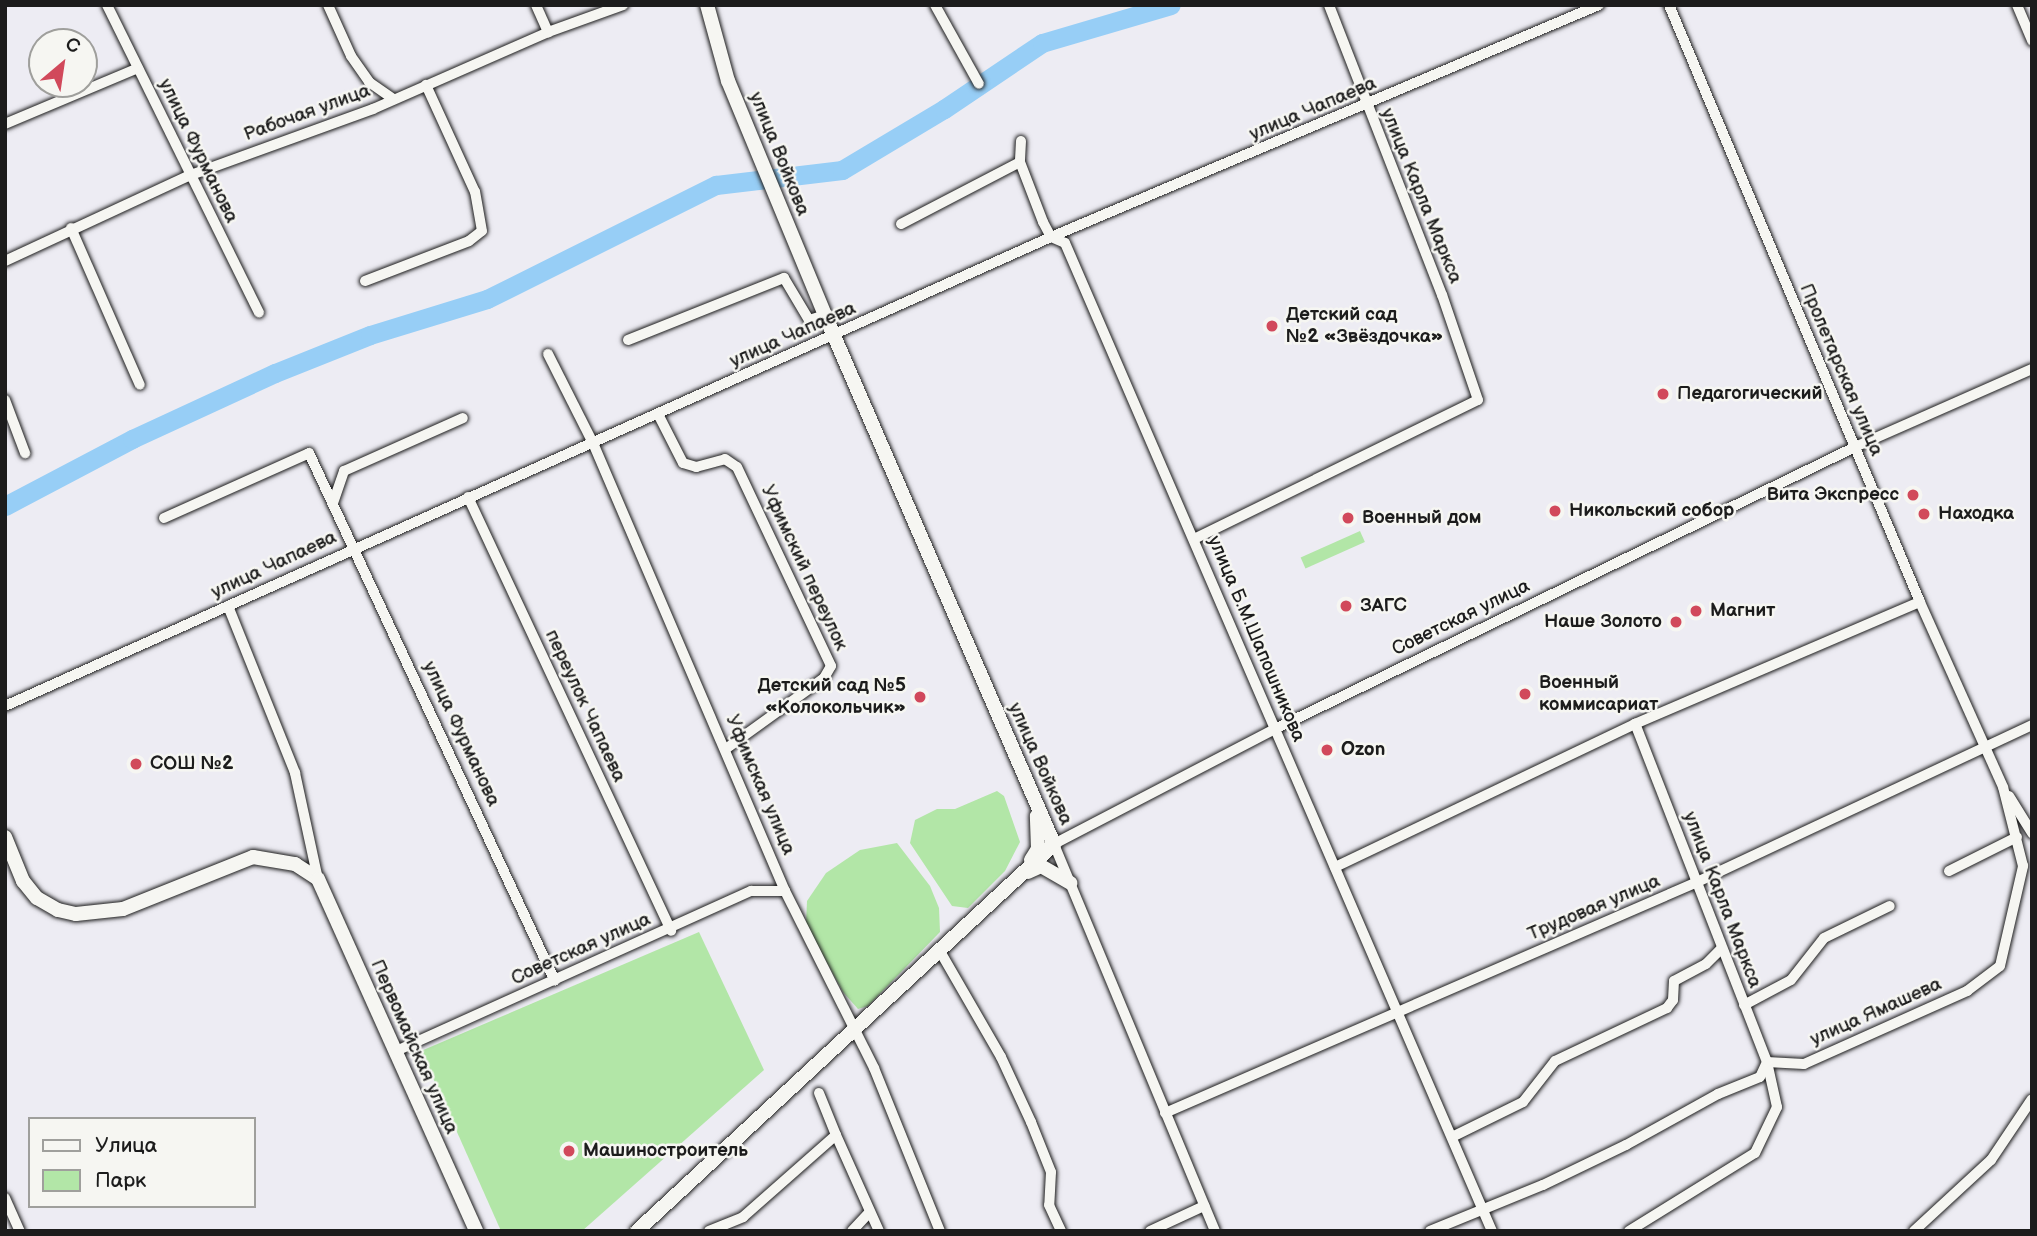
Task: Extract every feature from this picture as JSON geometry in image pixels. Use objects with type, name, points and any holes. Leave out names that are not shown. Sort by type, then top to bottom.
[{"type":"main road","name":"улица Войкова","points":[[707,5],[728,81],[825,315],[1054,844]]},
{"type":"main road","points":[[1020,876],[1038,849],[1035,804]]},
{"type":"main road","points":[[5,838],[23,881],[37,898],[58,910],[76,914],[123,909],[253,858],[295,864],[318,879]]},
{"type":"main road","name":"Советская улица","points":[[643,1228],[941,953],[1054,844]]},
{"type":"main road","points":[[1020,876],[1041,866],[1070,883]]},
{"type":"main road","name":"Первомайская улица","points":[[318,879],[476,1231]]},
{"type":"street","name":"улица Фурманова","points":[[107,5],[188,176],[259,312]]},
{"type":"street","points":[[328,5],[351,57],[369,82],[393,99]]},
{"type":"street","points":[[536,5],[548,32]]},
{"type":"street","name":"Рабочая улица","points":[[5,261],[71,228],[188,176],[393,99],[548,32],[623,5]]},
{"type":"street","points":[[935,5],[979,84]]},
{"type":"street","name":"улица Чапаева","points":[[5,706],[355,546],[835,337],[1051,237],[1366,107],[1599,5]]},
{"type":"street","name":"Пролетарская улица","points":[[1669,5],[1920,603],[1985,747]]},
{"type":"street","points":[[2017,5],[2032,41]]},
{"type":"street","name":"улица Карла Маркса","points":[[1194,539],[1478,400],[1442,295],[1329,7]]},
{"type":"street","points":[[5,124],[138,68]]},
{"type":"street","points":[[365,281],[469,241],[482,230],[475,192],[426,85]]},
{"type":"street","name":"улица Б.М.Шапошникова","points":[[1021,141],[1020,162],[1051,237],[1065,243],[1397,1011],[1485,1206],[1492,1231]]},
{"type":"street","points":[[901,224],[1020,162]]},
{"type":"street","points":[[71,228],[139,385]]},
{"type":"street","points":[[628,340],[784,278],[809,320],[825,315]]},
{"type":"street","name":"Уфимская улица","points":[[548,354],[593,443],[727,748],[785,891],[856,1029],[940,1231]]},
{"type":"street","name":"Советская улица","points":[[1054,844],[1275,729],[1855,447],[2032,369]]},
{"type":"street","points":[[5,400],[25,453]]},
{"type":"street","name":"Уфимский переулок","points":[[659,414],[683,463],[696,467],[725,459],[737,467],[831,666],[824,678],[727,748]]},
{"type":"street","points":[[333,503],[344,471],[463,418]]},
{"type":"street","name":"улица Фурманова","points":[[164,518],[309,453],[355,546],[555,981]]},
{"type":"street","name":"переулок Чапаева","points":[[468,497],[671,931]]},
{"type":"street","points":[[1335,867],[1635,724],[1920,603]]},
{"type":"street","name":"Первомайская улица","points":[[228,606],[295,773],[318,879]]},
{"type":"street","name":"улица Карла Маркса","points":[[1629,1231],[1755,1153],[1777,1107],[1767,1062],[1635,724]]},
{"type":"street","name":"Трудовая улица","points":[[1165,1113],[1695,883],[2032,725]]},
{"type":"street","name":"улица Ямашева","points":[[1767,1062],[1804,1064],[1967,991],[2000,966],[2023,866],[2003,787],[1985,747]]},
{"type":"street","points":[[2003,787],[2032,833]]},
{"type":"street","points":[[1949,871],[2017,837]]},
{"type":"street","name":"улица Войкова","points":[[1054,844],[1215,1231]]},
{"type":"street","name":"Советская улица","points":[[394,1052],[671,931],[751,891],[785,891]]},
{"type":"street","points":[[1744,1005],[1791,980],[1824,938],[1890,906]]},
{"type":"street","points":[[1454,1136],[1523,1101],[1555,1061],[1667,1008],[1673,1000],[1674,981],[1706,964],[1721,949]]},
{"type":"street","points":[[941,953],[1001,1057],[1031,1122],[1051,1172],[1049,1205],[1061,1231]]},
{"type":"street","points":[[1430,1231],[1485,1206],[1543,1185],[1718,1094],[1760,1077],[1767,1062]]},
{"type":"street","points":[[819,1093],[879,1231]]},
{"type":"street","points":[[1914,1231],[1991,1160],[2032,1099]]},
{"type":"street","points":[[709,1231],[743,1217],[836,1135]]},
{"type":"street","points":[[5,1198],[20,1231]]},
{"type":"street","points":[[1150,1231],[1204,1206]]},
{"type":"street","points":[[852,1231],[870,1212]]},
{"type":"green space","points":[[1360,531],[1365,542],[1306,568],[1301,557]]},
{"type":"green space","points":[[997,791],[1004,796],[1020,842],[1005,871],[968,908],[952,906],[910,843],[915,820],[937,809],[955,809]]},
{"type":"green space","points":[[897,843],[930,886],[939,908],[940,932],[868,1006],[858,1009],[843,992],[806,924],[807,901],[826,873],[860,850]]},
{"type":"green space","name":"Машиностроитель","points":[[699,932],[764,1070],[582,1231],[501,1231],[421,1051]]},
{"type":"waterway","points":[[5,506],[132,439],[275,373],[370,335],[487,299],[716,185],[842,170],[944,109],[1042,43],[1171,5]]},
{"type":"place","name":"Детский сад №2 «Звёздочка»","points":[[1272,326]]},
{"type":"place","name":"Педагогический","points":[[1663,394]]},
{"type":"place","name":"Вита Экспресс","points":[[1913,495]]},
{"type":"place","name":"Никольский собор","points":[[1555,511]]},
{"type":"place","name":"Находка","points":[[1924,514]]},
{"type":"place","name":"Военный дом","points":[[1348,518]]},
{"type":"place","name":"ЗАГС","points":[[1346,606]]},
{"type":"place","name":"Магнит","points":[[1696,611]]},
{"type":"place","name":"Наше Золото","points":[[1676,622]]},
{"type":"place","name":"Военный коммисариат","points":[[1525,694]]},
{"type":"place","name":"Детский сад №5 «Колокольчик»","points":[[920,697]]},
{"type":"place","name":"Ozon","points":[[1327,750]]},
{"type":"place","name":"СОШ №2","points":[[136,764]]},
{"type":"place","name":"Машиностроитель","points":[[569,1151]]}]
